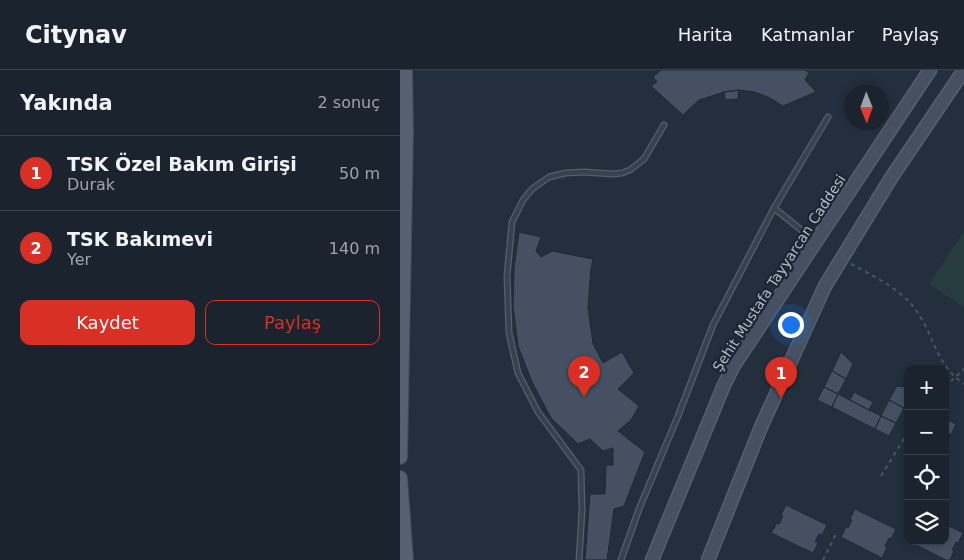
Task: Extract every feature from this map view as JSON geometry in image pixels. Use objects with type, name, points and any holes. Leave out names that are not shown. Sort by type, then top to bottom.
[{"type":"main road","points":[[400,457],[406,131],[405,70]]},
{"type":"main road","name":"Şehit Mustafa Tayyarcan Caddesi","points":[[652,560],[720,394],[734,365],[930,70]]},
{"type":"main road","points":[[708,560],[776,393],[825,286],[891,178],[964,70]]},
{"type":"main road","points":[[400,478],[406,560]]},
{"type":"lane","points":[[621,560],[713,325],[774,208],[828,116]]},
{"type":"lane","points":[[579,560],[582,510],[581,470],[538,412],[518,373],[509,333],[507,276],[512,222],[523,200],[532,189],[549,177],[566,173],[584,172],[622,174],[630,170],[644,159],[664,125]]},
{"type":"lane","points":[[774,208],[816,242]]},
{"type":"path","points":[[842,259],[879,279],[911,304],[929,332],[941,361],[954,378],[964,384]]},
{"type":"path","points":[[949,384],[964,369]]},
{"type":"path","points":[[881,476],[904,439]]},
{"type":"path","points":[[823,560],[836,532]]},
{"type":"green space","points":[[964,231],[964,307],[929,284]]},
{"type":"building","points":[[661,70],[805,70],[809,73],[805,80],[816,92],[783,106],[768,97],[754,92],[739,90],[724,92],[699,100],[683,115],[651,86],[657,82],[653,77]]},
{"type":"building","points":[[739,90],[738,99],[725,100],[724,92]]},
{"type":"building","points":[[519,232],[541,237],[536,251],[541,257],[552,251],[593,259],[588,307],[593,344],[603,363],[622,352],[634,373],[618,389],[639,406],[631,420],[618,431],[645,452],[624,506],[614,509],[607,560],[585,560],[590,494],[605,494],[606,465],[613,465],[613,448],[603,451],[590,439],[578,444],[551,418],[532,382],[518,346],[513,306],[514,268]]},
{"type":"building","points":[[841,352],[853,364],[846,379],[832,371]]},
{"type":"building","points":[[832,371],[846,379],[838,394],[824,387]]},
{"type":"building","points":[[897,386],[904,387],[904,408],[889,400]]},
{"type":"building","points":[[824,387],[838,394],[832,407],[817,400]]},
{"type":"building","points":[[854,392],[873,402],[869,410],[850,400]]},
{"type":"building","points":[[838,394],[881,416],[875,429],[832,407]]},
{"type":"building","points":[[889,400],[904,408],[896,423],[881,416]]},
{"type":"building","points":[[881,416],[896,423],[889,436],[875,429]]},
{"type":"building","points":[[949,421],[956,424],[951,435],[949,434]]},
{"type":"building","points":[[786,505],[827,525],[822,535],[819,534],[815,542],[818,543],[813,553],[771,533],[777,523],[779,524]]},
{"type":"building","points":[[855,509],[896,529],[885,546],[887,547],[882,558],[841,537],[852,520],[850,519]]},
{"type":"building","points":[[949,526],[963,533],[952,550],[954,551],[950,560],[946,560],[916,545],[949,545]]},
{"type":"place","name":"TSK Bakımevi","points":[[584,397]]},
{"type":"place","name":"TSK Özel Bakım Girişi","points":[[781,398]]}]
